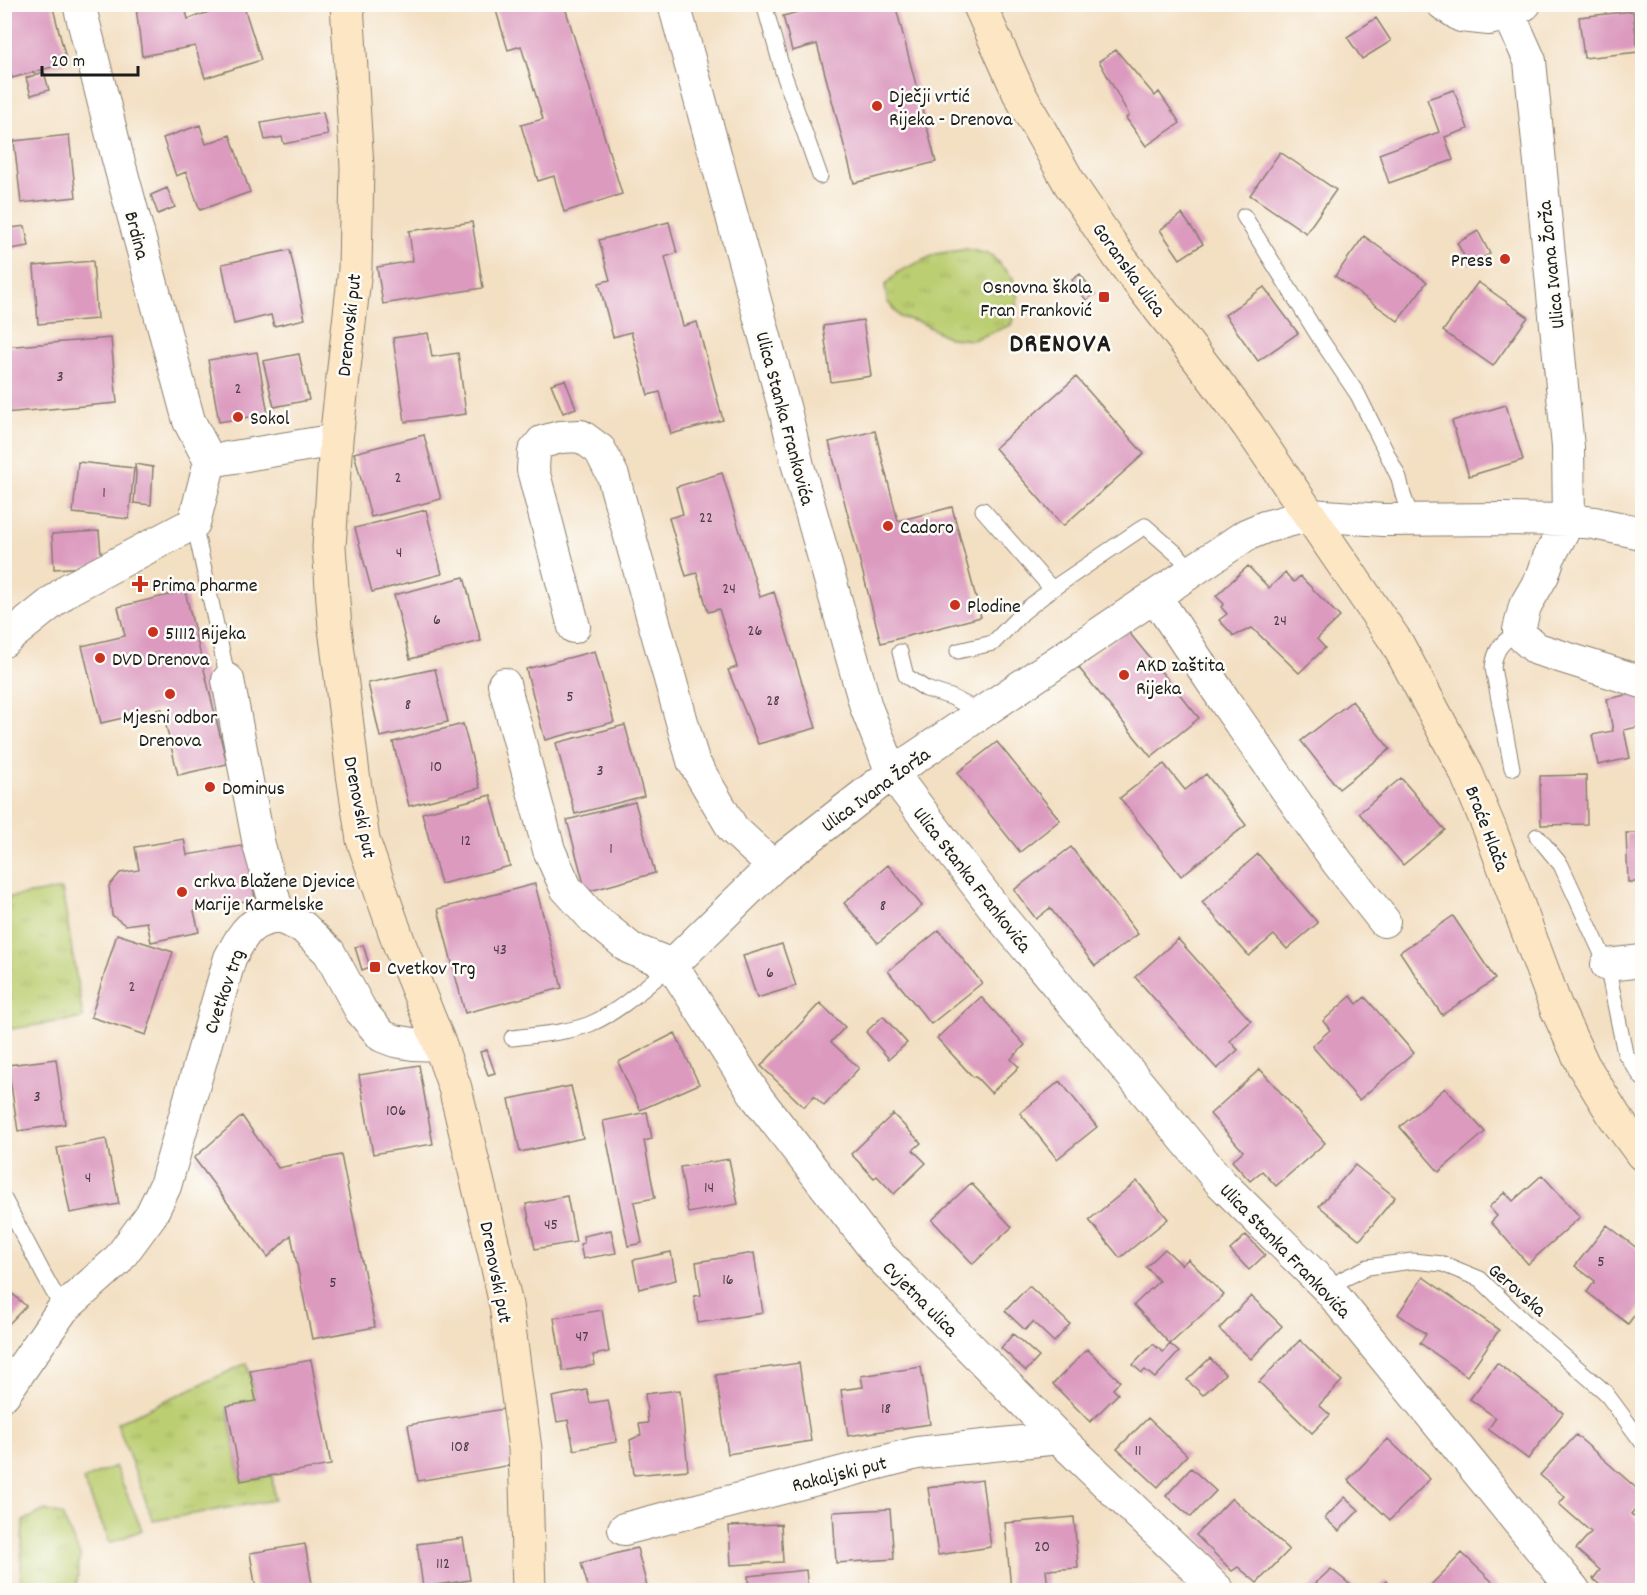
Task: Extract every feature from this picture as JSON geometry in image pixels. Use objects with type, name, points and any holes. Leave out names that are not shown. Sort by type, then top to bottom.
[{"type":"main road","name":"Drenovski put","points":[[347,4],[357,167],[355,269],[336,441],[329,547],[335,628],[363,840],[400,946],[455,1088],[506,1305],[525,1449],[529,1590]]},
{"type":"main road","name":"Goranska ulica","points":[[980,4],[1019,93],[1070,184],[1120,258],[1234,407],[1310,515]]},
{"type":"main road","name":"Braće Hlača","points":[[1310,515],[1397,644],[1455,749],[1491,832],[1556,1007],[1583,1065],[1615,1117],[1642,1154]]},
{"type":"street","name":"Brdina","points":[[79,4],[118,159],[189,421],[210,461]]},
{"type":"street","name":"Ulica Stanka Frankovića","points":[[674,4],[786,414],[798,466],[866,707],[892,773],[1002,918],[1220,1182],[1330,1291],[1574,1590]]},
{"type":"street","points":[[1443,4],[1461,16],[1489,20],[1517,9]]},
{"type":"street","name":"Ulica Ivana Žorža","points":[[1517,9],[1530,61],[1568,447],[1569,520],[1549,557],[1543,575],[1525,606],[1519,630]]},
{"type":"street","points":[[574,627],[533,470],[534,452],[542,442],[560,437],[581,436],[600,450],[613,476],[693,760],[733,829],[773,866]]},
{"type":"street","points":[[4,641],[69,589],[194,523],[210,461],[336,441]]},
{"type":"street","name":"Ulica Ivana Žorža","points":[[672,965],[773,866],[892,773],[1246,535],[1310,515],[1412,520],[1569,520],[1642,533]]},
{"type":"street","points":[[1155,596],[1226,703],[1338,863],[1384,921]]},
{"type":"street","points":[[1519,630],[1537,650],[1642,682]]},
{"type":"street","points":[[228,680],[262,857],[279,917],[303,927],[329,952],[361,1011],[382,1036],[413,1044],[440,1045]]},
{"type":"street","points":[[504,684],[549,850],[566,888],[593,918],[630,948],[672,965]]},
{"type":"street","name":"Cvetkov trg","points":[[4,1394],[63,1308],[117,1261],[151,1215],[165,1186],[230,958],[245,931],[264,919],[279,917]]},
{"type":"street","points":[[1607,965],[1642,961]]},
{"type":"street","name":"Cvjetna ulica","points":[[672,965],[758,1099],[879,1256],[1059,1438],[1218,1590]]},
{"type":"street","name":"Rakaljski put","points":[[624,1529],[918,1453],[1059,1438]]},
{"type":"lane","points":[[764,4],[783,72],[820,176]]},
{"type":"lane","points":[[1244,216],[1320,340],[1358,395],[1399,478],[1412,520]]},
{"type":"lane","points":[[983,510],[1052,589]]},
{"type":"lane","points":[[194,523],[228,680]]},
{"type":"lane","points":[[958,651],[993,643],[1023,612],[1052,589],[1144,526],[1192,570]]},
{"type":"lane","points":[[1512,768],[1493,668],[1494,654],[1501,644],[1519,630]]},
{"type":"lane","points":[[900,652],[906,676],[926,689],[951,697],[982,713]]},
{"type":"lane","points":[[1537,836],[1561,865],[1607,965],[1625,1053],[1642,1078]]},
{"type":"lane","points":[[512,1038],[556,1032],[588,1024],[620,1008],[672,965]]},
{"type":"lane","points":[[4,1199],[63,1308]]},
{"type":"lane","name":"Gerovska","points":[[1330,1291],[1343,1279],[1368,1267],[1412,1261],[1443,1263],[1480,1279],[1530,1327],[1605,1392],[1642,1442]]},
{"type":"green space","points":[[967,249],[991,255],[1013,278],[1018,299],[1011,325],[973,340],[949,338],[922,323],[900,317],[887,301],[885,286],[898,272],[936,254]]},
{"type":"green space","points":[[62,889],[83,1018],[5,1030],[5,898]]},
{"type":"green space","points":[[247,1363],[256,1401],[227,1407],[241,1481],[272,1475],[275,1500],[153,1521],[117,1423]]},
{"type":"green space","points":[[115,1466],[142,1530],[110,1543],[83,1480]]},
{"type":"green space","points":[[45,1510],[62,1515],[80,1555],[76,1590],[20,1590],[23,1521]]},
{"type":"building","points":[[9,4],[52,4],[67,63],[12,78],[5,49],[5,6]]},
{"type":"building","points":[[155,4],[184,4],[188,19],[233,4],[243,4],[261,60],[205,78],[195,46],[142,56],[136,7]]},
{"type":"building","points":[[494,4],[564,4],[622,194],[564,212],[554,176],[538,181],[521,125],[543,119],[521,46],[508,50]]},
{"type":"building","name":"Dječji vrtić Rijeka - Drenova","points":[[828,4],[895,4],[936,162],[854,183],[817,44],[792,51],[783,16]]},
{"type":"building","points":[[1633,11],[1638,52],[1584,58],[1579,17]]},
{"type":"building","points":[[1376,18],[1391,41],[1362,59],[1347,37]]},
{"type":"building","points":[[1116,50],[1155,96],[1159,92],[1180,123],[1146,146],[1126,118],[1129,115],[1099,61]]},
{"type":"building","points":[[44,72],[49,90],[31,95],[26,78]]},
{"type":"building","points":[[1454,90],[1468,129],[1445,137],[1453,160],[1389,183],[1379,154],[1439,132],[1427,99]]},
{"type":"building","points":[[323,112],[328,135],[284,144],[282,137],[265,140],[261,123]]},
{"type":"building","points":[[200,125],[206,144],[230,135],[250,192],[200,210],[186,172],[176,176],[163,138]]},
{"type":"building","points":[[69,135],[76,197],[21,203],[14,141]]},
{"type":"building","points":[[1280,152],[1336,190],[1306,233],[1250,195]]},
{"type":"building","points":[[167,188],[175,207],[158,214],[151,195]]},
{"type":"building","points":[[1182,214],[1203,244],[1180,259],[1160,230]]},
{"type":"building","points":[[472,222],[483,288],[383,304],[377,267],[413,261],[409,231]]},
{"type":"building","points":[[669,222],[677,253],[665,257],[683,326],[697,322],[723,420],[671,434],[660,392],[648,395],[631,332],[613,337],[599,283],[610,280],[599,240]]},
{"type":"building","points":[[25,226],[29,246],[4,250],[4,229]]},
{"type":"building","points":[[1478,231],[1490,254],[1469,265],[1457,243]]},
{"type":"building","points":[[1364,236],[1427,282],[1398,321],[1335,276]]},
{"type":"building","points":[[290,250],[305,319],[274,326],[271,315],[234,324],[222,264]]},
{"type":"building","points":[[93,261],[97,319],[38,324],[34,266]]},
{"type":"building","points":[[1080,274],[1095,294],[1086,300],[1072,280]]},
{"type":"building","points":[[1478,282],[1528,317],[1493,366],[1443,331]]},
{"type":"building","points":[[1264,287],[1298,333],[1258,361],[1225,315]]},
{"type":"building","points":[[863,320],[871,376],[831,382],[823,326]]},
{"type":"building","points":[[428,333],[432,357],[458,353],[466,414],[405,422],[393,338]]},
{"type":"building","points":[[111,338],[117,403],[4,413],[4,347]]},
{"type":"building","points":[[257,352],[268,414],[219,422],[208,360]]},
{"type":"building","points":[[299,354],[309,400],[274,407],[263,361]]},
{"type":"building","points":[[1076,377],[1144,454],[1063,526],[995,448]]},
{"type":"building","points":[[565,380],[576,408],[563,413],[551,384]]},
{"type":"building","points":[[1506,405],[1523,460],[1469,476],[1452,421]]},
{"type":"building","points":[[875,431],[898,521],[952,507],[981,617],[881,643],[829,442]]},
{"type":"building","points":[[424,435],[441,499],[371,517],[354,453]]},
{"type":"building","points":[[78,462],[134,468],[129,519],[73,513]]},
{"type":"building","points":[[135,464],[153,467],[151,505],[134,503]]},
{"type":"building","points":[[722,473],[760,597],[774,592],[816,728],[758,744],[728,670],[737,667],[719,609],[708,612],[697,573],[686,576],[669,518],[683,514],[676,487]]},
{"type":"building","points":[[426,510],[442,574],[372,592],[355,528]]},
{"type":"building","points":[[99,531],[102,566],[54,569],[52,534]]},
{"type":"building","points":[[1248,566],[1269,588],[1285,573],[1294,582],[1300,576],[1340,617],[1317,639],[1325,648],[1299,673],[1252,628],[1234,636],[1219,620],[1227,614],[1221,607],[1224,604],[1216,596]]},
{"type":"building","points":[[464,577],[481,641],[410,659],[394,595]]},
{"type":"building","points":[[185,591],[227,764],[178,775],[162,709],[101,723],[82,646],[125,636],[118,607]]},
{"type":"building","points":[[1127,630],[1199,718],[1151,757],[1079,668]]},
{"type":"building","points":[[595,651],[614,722],[545,740],[526,669]]},
{"type":"building","points":[[435,669],[448,722],[380,737],[368,683]]},
{"type":"building","points":[[1640,692],[1642,726],[1624,730],[1630,758],[1598,765],[1592,735],[1613,731],[1607,699]]},
{"type":"building","points":[[1352,701],[1390,749],[1339,789],[1301,741]]},
{"type":"building","points":[[463,724],[480,788],[409,806],[393,742]]},
{"type":"building","points":[[625,725],[644,796],[575,814],[556,743]]},
{"type":"building","points":[[997,742],[1060,820],[1020,852],[957,773]]},
{"type":"building","points":[[1164,764],[1185,790],[1206,774],[1246,825],[1181,876],[1120,798]]},
{"type":"building","points":[[1586,775],[1587,824],[1541,825],[1540,776]]},
{"type":"building","points":[[1401,778],[1445,830],[1403,865],[1359,813]]},
{"type":"building","points":[[491,795],[510,866],[441,884],[422,813]]},
{"type":"building","points":[[635,802],[655,873],[586,892],[567,820]]},
{"type":"building","points":[[1626,833],[1642,833],[1642,882],[1628,882]]},
{"type":"building","name":"crkva Blažene Djevice Marije Karmelske","points":[[184,839],[187,855],[247,845],[255,899],[194,911],[199,932],[151,942],[147,922],[125,925],[112,915],[109,886],[120,873],[139,870],[135,847]]},
{"type":"building","points":[[1071,847],[1138,934],[1095,966],[1050,908],[1036,919],[1014,890]]},
{"type":"building","points":[[1258,854],[1318,923],[1287,949],[1274,935],[1249,956],[1202,902]]},
{"type":"building","points":[[888,865],[922,906],[878,943],[844,903]]},
{"type":"building","points":[[535,884],[562,988],[465,1013],[438,909]]},
{"type":"building","points":[[1453,916],[1495,979],[1442,1015],[1400,952]]},
{"type":"building","points":[[939,930],[982,983],[931,1024],[888,971]]},
{"type":"building","points":[[117,934],[173,952],[146,1035],[91,1017]]},
{"type":"building","points":[[1178,939],[1251,1021],[1230,1041],[1238,1050],[1217,1069],[1135,977]]},
{"type":"building","points":[[782,944],[796,986],[757,998],[743,956]]},
{"type":"building","points":[[363,945],[370,967],[362,970],[355,947]]},
{"type":"building","points":[[1351,996],[1357,1004],[1365,997],[1414,1053],[1359,1100],[1312,1046],[1330,1030],[1323,1021]]},
{"type":"building","points":[[981,997],[1025,1045],[1011,1059],[1019,1067],[991,1093],[937,1038]]},
{"type":"building","points":[[820,1003],[845,1027],[831,1042],[859,1068],[824,1106],[814,1096],[804,1107],[761,1066]]},
{"type":"building","points":[[883,1016],[907,1043],[889,1059],[866,1032]]},
{"type":"building","points":[[675,1033],[699,1084],[640,1110],[618,1062]]},
{"type":"building","points":[[487,1050],[495,1073],[488,1075],[480,1052]]},
{"type":"building","points":[[56,1059],[65,1124],[18,1131],[8,1065]]},
{"type":"building","points":[[419,1065],[433,1144],[373,1154],[359,1075]]},
{"type":"building","points":[[1260,1069],[1325,1143],[1276,1186],[1262,1171],[1250,1181],[1232,1161],[1243,1151],[1210,1114]]},
{"type":"building","points":[[1060,1081],[1097,1127],[1057,1159],[1020,1113]]},
{"type":"building","points":[[571,1086],[583,1138],[520,1152],[509,1099]]},
{"type":"building","points":[[1445,1088],[1485,1132],[1439,1172],[1400,1127]]},
{"type":"building","points":[[647,1112],[652,1139],[644,1141],[655,1198],[634,1202],[642,1243],[628,1246],[603,1121]]},
{"type":"building","points":[[893,1114],[921,1143],[913,1150],[926,1163],[894,1194],[877,1176],[874,1178],[851,1154]]},
{"type":"building","points":[[242,1116],[278,1168],[341,1155],[375,1327],[312,1339],[291,1235],[268,1257],[194,1158]]},
{"type":"building","points":[[106,1139],[119,1204],[70,1213],[57,1148]]},
{"type":"building","points":[[729,1159],[738,1204],[688,1213],[680,1167]]},
{"type":"building","points":[[1355,1165],[1395,1197],[1360,1240],[1319,1206]]},
{"type":"building","points":[[1542,1175],[1580,1217],[1528,1264],[1491,1222],[1497,1216],[1489,1207],[1505,1192],[1513,1201]]},
{"type":"building","points":[[1137,1181],[1168,1219],[1120,1258],[1089,1220]]},
{"type":"building","points":[[971,1183],[1012,1227],[973,1264],[932,1220]]},
{"type":"building","points":[[567,1196],[576,1242],[535,1249],[526,1204]]},
{"type":"building","points":[[1607,1225],[1642,1252],[1642,1305],[1628,1324],[1587,1292],[1595,1281],[1575,1266]]},
{"type":"building","points":[[611,1230],[616,1253],[583,1259],[580,1244],[584,1243],[583,1236]]},
{"type":"building","points":[[1246,1235],[1265,1255],[1249,1270],[1230,1250]]},
{"type":"building","points":[[1165,1249],[1182,1265],[1188,1259],[1224,1295],[1170,1344],[1134,1305],[1159,1281],[1146,1267]]},
{"type":"building","points":[[671,1252],[676,1280],[639,1289],[633,1260]]},
{"type":"building","points":[[754,1253],[763,1313],[698,1323],[694,1296],[701,1295],[696,1262]]},
{"type":"building","points":[[1423,1277],[1499,1330],[1467,1376],[1420,1343],[1426,1334],[1398,1314]]},
{"type":"building","points":[[4,1286],[26,1306],[4,1329]]},
{"type":"building","points":[[1029,1286],[1070,1324],[1054,1342],[1033,1322],[1025,1330],[1005,1311]]},
{"type":"building","points":[[1251,1296],[1282,1326],[1251,1359],[1219,1329]]},
{"type":"building","points":[[602,1310],[609,1352],[593,1355],[595,1365],[563,1371],[554,1318]]},
{"type":"building","points":[[1013,1334],[1039,1357],[1026,1371],[1001,1348]]},
{"type":"building","points":[[1300,1340],[1342,1381],[1319,1405],[1330,1415],[1312,1433],[1259,1382]]},
{"type":"building","points":[[1153,1344],[1163,1352],[1170,1344],[1179,1352],[1155,1378],[1145,1370],[1142,1373],[1133,1365]]},
{"type":"building","points":[[1087,1349],[1120,1381],[1113,1389],[1118,1394],[1090,1422],[1053,1384]]},
{"type":"building","points":[[1210,1358],[1225,1374],[1203,1395],[1187,1380]]},
{"type":"building","points":[[311,1360],[331,1465],[241,1481],[227,1406],[256,1401],[250,1371]]},
{"type":"building","points":[[799,1363],[811,1441],[728,1454],[716,1375]]},
{"type":"building","points":[[1497,1363],[1563,1413],[1528,1459],[1488,1429],[1496,1418],[1470,1399]]},
{"type":"building","points":[[921,1367],[930,1424],[848,1436],[841,1390],[863,1387],[861,1376]]},
{"type":"building","points":[[587,1390],[590,1403],[608,1400],[617,1442],[574,1450],[568,1420],[557,1422],[552,1397]]},
{"type":"building","points":[[680,1390],[688,1470],[634,1475],[630,1440],[641,1435],[639,1424],[648,1423],[645,1394]]},
{"type":"building","points":[[503,1409],[512,1465],[418,1481],[408,1425]]},
{"type":"building","points":[[1148,1418],[1187,1455],[1158,1487],[1117,1449]]},
{"type":"building","points":[[1576,1435],[1642,1493],[1642,1501],[1631,1514],[1642,1524],[1642,1590],[1606,1590],[1593,1579],[1600,1570],[1576,1549],[1591,1532],[1559,1504],[1565,1497],[1540,1475]]},
{"type":"building","points":[[1388,1439],[1430,1479],[1390,1520],[1348,1480]]},
{"type":"building","points":[[1191,1468],[1216,1491],[1191,1517],[1166,1496]]},
{"type":"building","points":[[982,1480],[991,1547],[938,1555],[928,1488]]},
{"type":"building","points":[[1345,1497],[1359,1510],[1339,1531],[1325,1518]]},
{"type":"building","points":[[1232,1498],[1289,1550],[1257,1583],[1238,1567],[1232,1571],[1196,1535]]},
{"type":"building","points":[[890,1509],[894,1559],[836,1563],[833,1512]]},
{"type":"building","points":[[1074,1517],[1078,1568],[1046,1570],[1048,1588],[1011,1590],[1005,1523]]},
{"type":"building","points":[[781,1524],[783,1562],[731,1565],[729,1526]]},
{"type":"building","points":[[463,1538],[470,1580],[423,1587],[417,1544]]},
{"type":"building","points":[[305,1544],[313,1590],[256,1590],[250,1553]]},
{"type":"building","points":[[637,1548],[648,1590],[589,1590],[581,1563]]},
{"type":"building","points":[[1462,1553],[1501,1590],[1434,1590],[1430,1586]]},
{"type":"building","points":[[1331,1569],[1357,1590],[1308,1590]]},
{"type":"building","points":[[806,1570],[808,1590],[749,1590],[748,1576]]},
{"type":"building","points":[[1386,1581],[1396,1590],[1377,1590]]},
{"type":"place","name":"Dječji vrtić Rijeka - Drenova","points":[[877,106]]},
{"type":"place","name":"Press","points":[[1505,259]]},
{"type":"place","name":"Osnovna škola Fran Franković","points":[[1104,297]]},
{"type":"place","name":"Sokol","points":[[238,417]]},
{"type":"place","name":"Cadoro","points":[[888,526]]},
{"type":"place","name":"Prima pharme","points":[[140,584]]},
{"type":"place","name":"Plodine","points":[[955,605]]},
{"type":"place","name":"51112 Rijeka","points":[[153,632]]},
{"type":"place","name":"DVD Drenova","points":[[100,658]]},
{"type":"place","name":"AKD zaštita Rijeka","points":[[1124,675]]},
{"type":"place","name":"Mjesni odbor Drenova","points":[[170,694]]},
{"type":"place","name":"Dominus","points":[[210,787]]},
{"type":"place","name":"crkva Blažene Djevice Marije Karmelske","points":[[182,892]]},
{"type":"place","name":"Cvetkov Trg","points":[[375,967]]},
{"type":"district","name":"DRENOVA","points":[[1061,342]]}]
